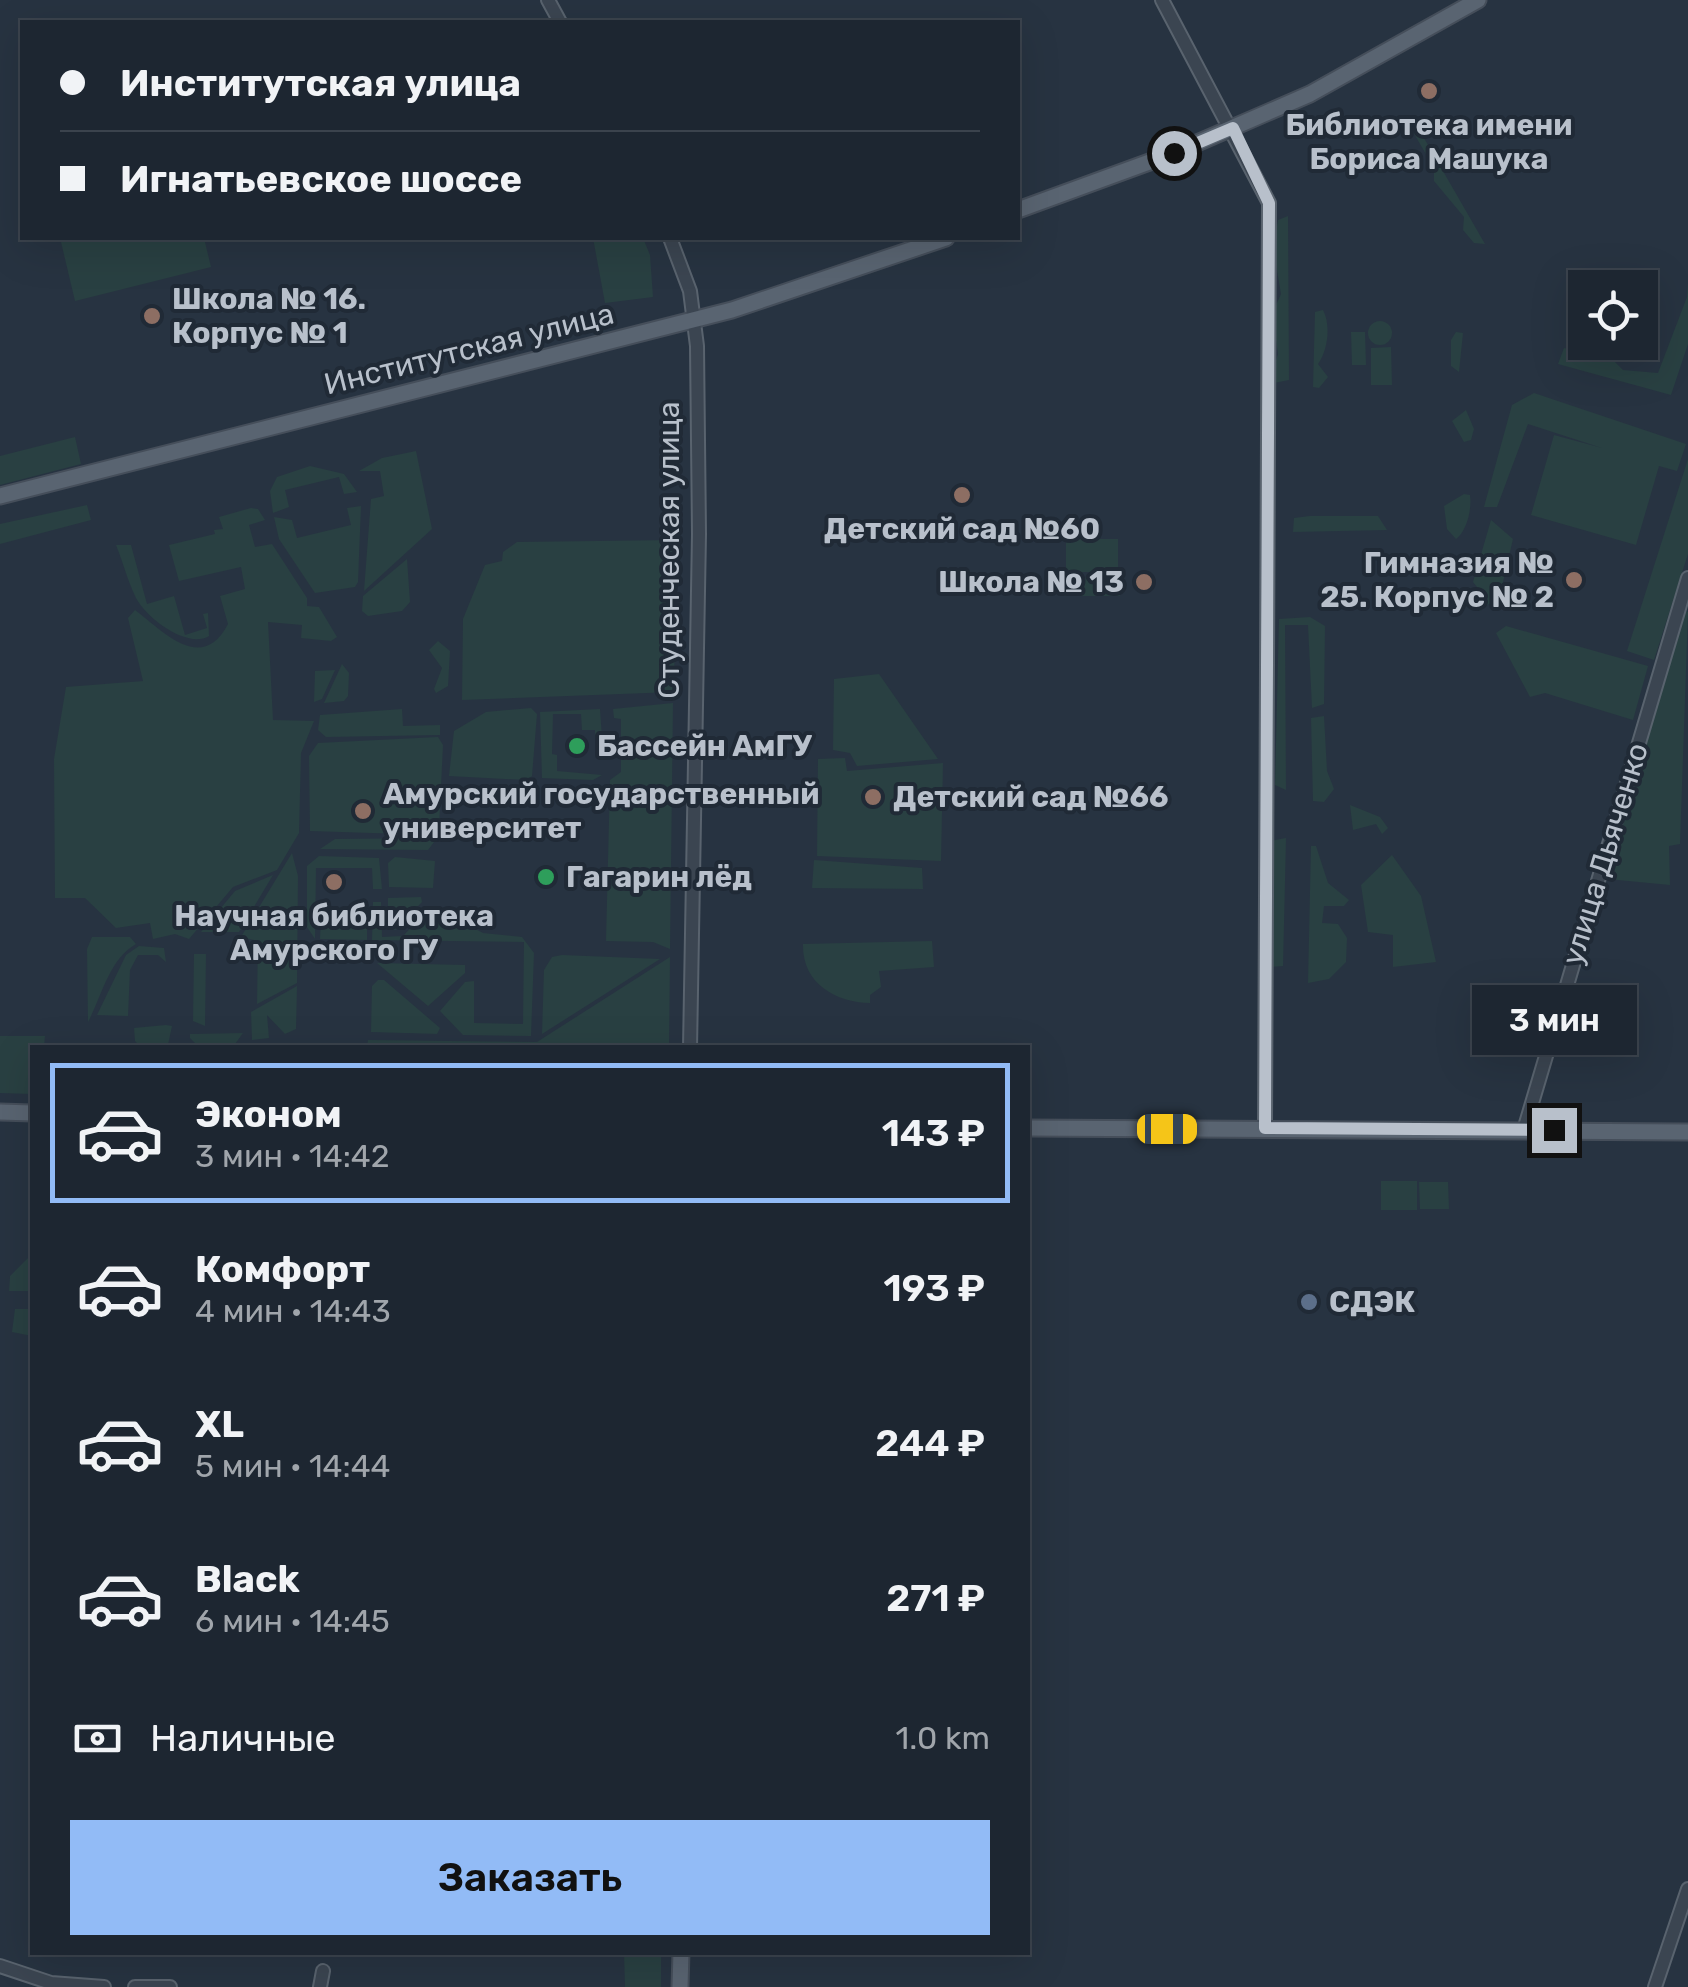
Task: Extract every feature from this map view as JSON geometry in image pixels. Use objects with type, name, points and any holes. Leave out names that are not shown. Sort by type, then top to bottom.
[{"type":"main road","points":[[1020,209],[1233,128],[1310,94],[1478,0]]},
{"type":"main road","name":"Институтская улица","points":[[0,496],[696,319],[940,240]]},
{"type":"main road","points":[[0,1112],[30,1113]]},
{"type":"main road","points":[[1030,1128],[1688,1132]]},
{"type":"main road","points":[[680,1987],[681,1955]]},
{"type":"street","points":[[1162,0],[1233,128],[1269,203],[1265,1128]]},
{"type":"street","name":"Студенческая улица","points":[[671,240],[681,260],[696,319],[699,534],[690,1045]]},
{"type":"street","name":"улица Дьяченко","points":[[1524,1130],[1688,578]]},
{"type":"street","points":[[1656,1987],[1688,1889]]},
{"type":"street","points":[[0,1966],[52,1982],[104,1987]]},
{"type":"street","points":[[320,1987],[323,1971]]},
{"type":"street","points":[[135,1987],[170,1987]]},
{"type":"green space","points":[[1413,119],[1485,244],[1474,243],[1463,230],[1464,217],[1434,181],[1434,168],[1409,125]]},
{"type":"green space","points":[[1288,216],[1289,380],[1274,383],[1271,376],[1278,354],[1272,314],[1281,294],[1273,247],[1278,220]]},
{"type":"green space","points":[[204,240],[211,267],[75,301],[61,242]]},
{"type":"green space","points":[[593,240],[644,240],[650,255],[653,297],[605,303]]},
{"type":"green space","points":[[1688,283],[1688,344],[1671,395],[1558,364],[1564,348],[1568,349],[1568,360],[1613,360],[1623,370],[1658,373],[1687,297]]},
{"type":"green space","points":[[1323,310],[1327,337],[1318,364],[1328,377],[1319,388],[1313,387],[1315,312]]},
{"type":"green space","points":[[1380,321],[1389,324],[1389,342],[1380,345],[1371,342],[1368,333],[1371,324]]},
{"type":"green space","points":[[1351,332],[1365,332],[1366,365],[1352,365]]},
{"type":"green space","points":[[1456,332],[1463,333],[1459,372],[1451,366],[1451,340]]},
{"type":"green space","points":[[1391,347],[1392,385],[1371,385],[1371,348]]},
{"type":"green space","points":[[1534,393],[1686,444],[1677,471],[1659,466],[1636,545],[1531,515],[1554,435],[1602,448],[1528,424],[1497,507],[1484,507],[1512,405]]},
{"type":"green space","points":[[1466,410],[1474,429],[1471,440],[1464,442],[1452,421]]},
{"type":"green space","points":[[75,437],[81,464],[0,485],[0,456]]},
{"type":"green space","points":[[416,451],[432,529],[364,591],[371,499],[384,496],[380,471],[359,471],[382,458]]},
{"type":"green space","points":[[1688,459],[1688,554],[1654,660],[1627,651]]},
{"type":"green space","points":[[310,466],[344,474],[357,492],[344,494],[339,477],[285,490],[289,507],[273,513],[270,491],[277,477]]},
{"type":"green space","points":[[1464,494],[1470,495],[1469,513],[1456,539],[1447,529],[1444,506]]},
{"type":"green space","points":[[87,505],[91,520],[0,544],[0,524]]},
{"type":"green space","points":[[361,506],[358,582],[355,587],[315,593],[279,539],[274,517],[292,520],[297,538],[351,525],[347,508]]},
{"type":"green space","points":[[258,509],[265,520],[249,525],[255,547],[272,544],[307,598],[307,606],[319,607],[337,637],[331,641],[301,638],[302,625],[268,622],[273,720],[314,721],[301,753],[299,833],[277,870],[233,887],[189,939],[175,934],[153,939],[150,923],[116,928],[85,898],[55,898],[54,759],[66,687],[143,681],[128,618],[135,610],[183,644],[207,646],[218,639],[228,624],[220,596],[245,589],[241,567],[179,581],[169,545],[215,534],[214,530],[223,529],[219,517]]},
{"type":"green space","points":[[1378,516],[1387,530],[1293,532],[1294,518]]},
{"type":"green space","points":[[1491,520],[1513,539],[1500,595],[1480,611],[1468,607],[1467,601],[1481,592],[1473,582]]},
{"type":"green space","points":[[1066,539],[1118,539],[1118,572],[1066,572]]},
{"type":"green space","points":[[676,540],[674,692],[462,700],[463,619],[485,565],[502,561],[503,552],[517,542]]},
{"type":"green space","points":[[116,545],[131,545],[147,604],[174,596],[185,635],[207,628],[203,614],[208,613],[209,636],[200,639],[180,635],[149,615],[136,598]]},
{"type":"green space","points":[[407,559],[410,602],[402,611],[368,616],[362,611],[363,596]]},
{"type":"green space","points":[[1120,577],[1120,596],[1059,596],[1059,578]]},
{"type":"green space","points":[[1679,610],[1688,612],[1680,844],[1669,846],[1670,885],[1597,878]]},
{"type":"green space","points":[[1310,617],[1325,626],[1324,704],[1312,708],[1308,625],[1285,625],[1286,790],[1275,785],[1279,619]]},
{"type":"green space","points":[[1506,626],[1648,666],[1633,720],[1545,693],[1530,697],[1496,633]]},
{"type":"green space","points":[[438,641],[450,651],[448,686],[436,693],[442,668],[429,650]]},
{"type":"green space","points":[[342,664],[349,673],[348,696],[344,701],[324,703]]},
{"type":"green space","points":[[335,670],[322,699],[314,702],[315,671]]},
{"type":"green space","points":[[879,674],[938,759],[857,766],[850,753],[833,750],[834,679]]},
{"type":"green space","points":[[673,703],[670,949],[653,942],[606,941],[610,780],[621,772],[621,719],[614,718],[613,709]]},
{"type":"green space","points":[[531,708],[537,714],[532,776],[527,780],[449,776],[454,731],[486,712]]},
{"type":"green space","points":[[402,709],[403,726],[440,725],[440,735],[326,737],[318,730],[320,715]]},
{"type":"green space","points":[[600,709],[602,738],[595,738],[595,730],[582,730],[581,714],[553,714],[552,754],[557,755],[557,771],[602,775],[593,780],[542,778],[540,712]]},
{"type":"green space","points":[[1324,716],[1327,771],[1334,789],[1324,802],[1313,801],[1311,718]]},
{"type":"green space","points":[[438,737],[443,745],[439,828],[434,835],[310,831],[309,756],[318,743]]},
{"type":"green space","points":[[845,758],[847,771],[943,763],[941,861],[817,856],[818,759]]},
{"type":"green space","points":[[1350,805],[1380,817],[1388,828],[1382,834],[1376,824],[1353,830]]},
{"type":"green space","points":[[437,838],[428,850],[320,849],[335,839]]},
{"type":"green space","points":[[1286,838],[1283,966],[1270,967],[1270,841]]},
{"type":"green space","points":[[1311,846],[1316,846],[1328,883],[1349,900],[1344,906],[1324,906],[1322,923],[1338,924],[1347,938],[1346,962],[1329,979],[1308,983]]},
{"type":"green space","points":[[292,853],[298,876],[297,983],[257,1004],[258,941],[241,937]]},
{"type":"green space","points":[[1392,855],[1421,896],[1436,962],[1393,967],[1393,935],[1368,932],[1361,885]]},
{"type":"green space","points":[[319,856],[379,858],[382,889],[373,889],[372,868],[316,868],[315,939],[307,927],[307,866]]},
{"type":"green space","points":[[395,857],[435,861],[433,888],[389,887],[388,863]]},
{"type":"green space","points":[[814,860],[922,868],[923,889],[812,888]]},
{"type":"green space","points":[[273,875],[239,932],[201,932],[235,891]]},
{"type":"green space","points":[[421,897],[422,902],[395,930],[388,929],[388,898]]},
{"type":"green space","points":[[373,902],[381,902],[382,937],[403,936],[423,915],[453,917],[483,933],[522,937],[534,953],[531,1036],[463,1035],[440,1011],[465,982],[474,981],[474,1023],[523,1024],[524,942],[372,940]]},
{"type":"green space","points":[[321,916],[367,917],[367,940],[320,939]]},
{"type":"green space","points":[[92,937],[130,937],[136,944],[113,968],[88,1022],[87,949]]},
{"type":"green space","points":[[932,941],[934,967],[879,971],[881,987],[870,995],[870,1003],[845,999],[823,988],[808,970],[804,958],[803,944]]},
{"type":"green space","points":[[139,946],[164,948],[166,962],[158,955],[138,955],[130,970],[128,1016],[97,1015],[126,955]]},
{"type":"green space","points":[[194,954],[206,954],[205,1026],[193,1021]]},
{"type":"green space","points":[[552,957],[660,959],[542,1034],[544,970]]},
{"type":"green space","points":[[670,957],[669,1045],[367,1045],[368,1040],[537,1042]]},
{"type":"green space","points":[[377,963],[465,965],[465,973],[428,1006]]},
{"type":"green space","points":[[384,980],[440,1028],[437,1034],[371,1032],[372,986]]},
{"type":"green space","points":[[297,986],[296,1029],[285,1034],[267,1015],[269,1038],[252,1040],[251,1012]]},
{"type":"green space","points":[[172,1026],[168,1045],[139,1045],[134,1028]]},
{"type":"green space","points":[[243,1033],[235,1044],[197,1045],[190,1038],[190,1034]]},
{"type":"green space","points":[[0,1036],[45,1036],[44,1045],[30,1045],[30,1094],[0,1093]]},
{"type":"green space","points":[[1381,1181],[1417,1181],[1417,1210],[1381,1210]]},
{"type":"green space","points":[[1419,1182],[1448,1182],[1449,1209],[1420,1209]]},
{"type":"green space","points":[[30,1256],[30,1291],[9,1291],[10,1276]]},
{"type":"green space","points":[[15,1309],[30,1309],[30,1336],[12,1332]]},
{"type":"green space","points":[[624,1955],[661,1955],[661,1987],[625,1987]]},
{"type":"place","name":"Библиотека имени Бориса Машука","points":[[1429,91]]},
{"type":"place","name":"Школа № 16. Корпус № 1","points":[[152,316]]},
{"type":"place","name":"Детский сад №60","points":[[962,495]]},
{"type":"place","name":"Гимназия № 25. Корпус № 2","points":[[1574,580]]},
{"type":"place","name":"Школа № 13","points":[[1144,582]]},
{"type":"place","name":"Бассейн АмГУ","points":[[577,746]]},
{"type":"place","name":"Детский сад №66","points":[[873,797]]},
{"type":"place","name":"Амурский государственный университет","points":[[363,811]]},
{"type":"place","name":"Гагарин лёд","points":[[546,877]]},
{"type":"place","name":"Научная библиотека Амурского ГУ","points":[[334,882]]},
{"type":"place","name":"СДЭК","points":[[1309,1302]]},
{"type":"route","points":[[1174,153],[1233,128],[1269,203],[1265,1128],[1554,1130]]}]
